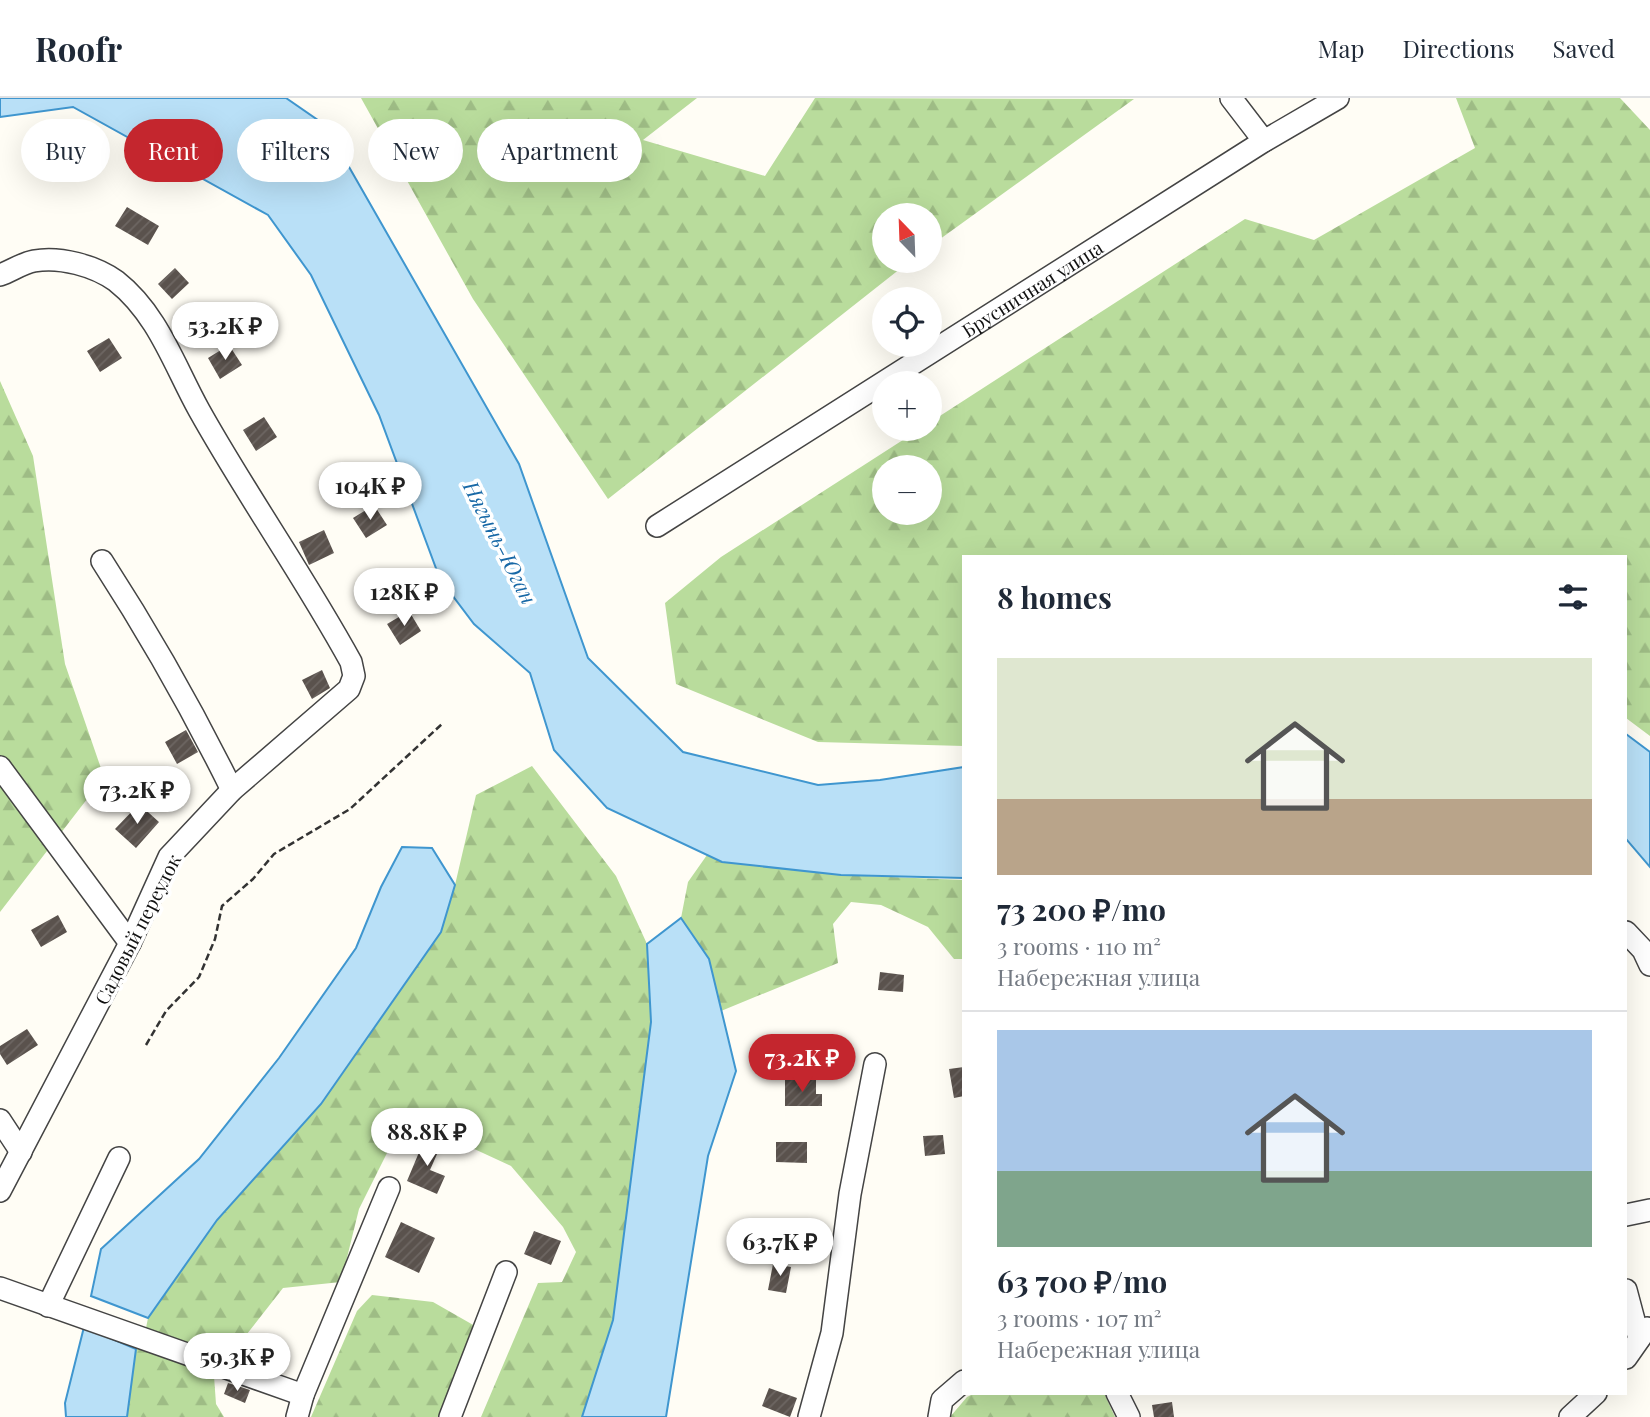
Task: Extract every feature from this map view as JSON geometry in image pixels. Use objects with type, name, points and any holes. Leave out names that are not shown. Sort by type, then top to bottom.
[{"type":"street","points":[[1231,98],[1264,141]]},
{"type":"street","name":"Брусничная улица","points":[[657,526],[1264,141],[1338,98]]},
{"type":"street","name":"Садовый переулок","points":[[0,275],[34,261],[77,263],[114,280],[139,303],[160,333],[213,434],[308,584],[351,662],[354,676],[349,689],[232,790],[169,857],[130,943],[0,1191]]},
{"type":"street","points":[[102,561],[144,625],[197,718],[232,790]]},
{"type":"street","points":[[0,767],[130,943]]},
{"type":"street","points":[[1627,933],[1643,950],[1650,965]]},
{"type":"street","points":[[809,1417],[832,1333],[850,1194],[875,1064]]},
{"type":"street","points":[[0,1120],[21,1152]]},
{"type":"street","points":[[48,1306],[119,1158]]},
{"type":"street","points":[[297,1417],[303,1395],[389,1188]]},
{"type":"street","points":[[1627,1214],[1650,1210]]},
{"type":"street","points":[[450,1417],[506,1272]]},
{"type":"street","points":[[0,1288],[303,1395]]},
{"type":"street","points":[[1627,1292],[1645,1331],[1627,1357]]},
{"type":"street","points":[[939,1417],[942,1400],[962,1383]]},
{"type":"street","points":[[1118,1395],[1129,1417]]},
{"type":"street","points":[[1570,1417],[1594,1395]]},
{"type":"path","points":[[146,1045],[166,1011],[199,977],[215,939],[222,906],[253,879],[274,854],[350,810],[442,724]]},
{"type":"green space","points":[[361,98],[697,98],[643,140],[765,176],[815,98],[1134,99],[942,238],[942,203],[872,203],[872,273],[895,273],[877,287],[872,287],[872,291],[608,499],[473,299],[408,182],[463,182],[463,119],[373,119]]},
{"type":"green space","points":[[1456,98],[1620,98],[1650,130],[1650,736],[1627,719],[1627,555],[962,555],[962,746],[818,742],[676,684],[665,603],[721,557],[872,460],[872,525],[942,525],[942,455],[880,455],[901,441],[942,441],[942,415],[1245,219],[1314,240],[1475,148]]},
{"type":"green space","points":[[0,381],[33,456],[65,664],[104,777],[0,912]]},
{"type":"green space","points":[[532,766],[616,876],[647,944],[651,1022],[613,1320],[582,1417],[481,1417],[538,1283],[562,1282],[576,1252],[563,1227],[511,1166],[405,1117],[359,1209],[341,1282],[283,1288],[214,1376],[216,1404],[224,1417],[127,1417],[136,1349],[145,1333],[148,1318],[217,1220],[321,1104],[440,932],[455,885],[476,795]]},
{"type":"green space","points":[[707,855],[841,875],[962,880],[962,959],[954,959],[928,927],[881,905],[851,902],[833,924],[838,963],[721,1011],[709,959],[681,918],[688,882]]},
{"type":"green space","points":[[372,1295],[433,1302],[475,1326],[439,1417],[311,1417],[357,1311]]},
{"type":"green space","points":[[1105,1395],[1115,1417],[950,1417],[967,1397]]},
{"type":"water","name":"Нягынь-Юган","points":[[0,98],[286,98],[316,119],[237,119],[237,182],[354,182],[354,176],[519,464],[588,658],[683,752],[818,785],[880,780],[962,767],[962,878],[841,875],[722,862],[607,808],[554,750],[530,673],[474,624],[440,579],[379,415],[311,275],[268,215],[208,182],[223,182],[223,119],[124,119],[124,135],[110,127],[110,119],[95,119],[73,107],[0,117]]},
{"type":"water","points":[[1627,735],[1650,752],[1650,867],[1627,840]]},
{"type":"water","points":[[402,847],[432,848],[455,885],[441,932],[321,1104],[217,1220],[148,1318],[91,1296],[101,1249],[199,1159],[279,1058],[356,948],[381,887]]},
{"type":"water","points":[[681,918],[709,959],[736,1071],[708,1156],[666,1417],[582,1417],[613,1320],[651,1022],[647,944]]},
{"type":"water","points":[[84,1327],[136,1349],[127,1417],[66,1417],[65,1403]]},
{"type":"building","points":[[127,207],[159,226],[148,245],[115,226]]},
{"type":"building","points":[[175,268],[189,283],[172,299],[158,284]]},
{"type":"building","points":[[109,338],[122,358],[100,372],[87,351]]},
{"type":"building","points":[[229,345],[242,365],[220,379],[208,358]]},
{"type":"building","points":[[264,417],[277,437],[256,451],[243,430]]},
{"type":"building","points":[[374,505],[387,525],[366,538],[353,518]]},
{"type":"building","points":[[324,530],[334,553],[309,565],[299,542]]},
{"type":"building","points":[[409,611],[421,631],[400,645],[387,624]]},
{"type":"building","points":[[322,670],[330,688],[312,699],[302,680]]},
{"type":"building","points":[[186,730],[198,752],[177,764],[165,742]]},
{"type":"building","points":[[139,804],[159,822],[136,848],[115,829]]},
{"type":"building","points":[[58,915],[67,932],[41,947],[31,930]]},
{"type":"building","points":[[880,972],[904,975],[903,992],[878,990]]},
{"type":"building","points":[[27,1029],[38,1045],[7,1065],[0,1054],[0,1046]]},
{"type":"building","points":[[962,1067],[962,1096],[954,1098],[949,1069]]},
{"type":"building","points":[[785,1080],[816,1080],[816,1094],[822,1094],[822,1106],[785,1106]]},
{"type":"building","points":[[943,1135],[945,1154],[925,1156],[923,1136]]},
{"type":"building","points":[[425,1138],[441,1145],[430,1170],[445,1176],[437,1194],[407,1181]]},
{"type":"building","points":[[776,1142],[807,1142],[807,1163],[776,1162]]},
{"type":"building","points":[[401,1222],[435,1238],[419,1273],[385,1257]]},
{"type":"building","points":[[534,1231],[561,1241],[551,1265],[524,1254]]},
{"type":"building","points":[[773,1264],[791,1267],[786,1293],[768,1290]]},
{"type":"building","points":[[228,1383],[250,1390],[245,1403],[224,1394]]},
{"type":"building","points":[[769,1388],[797,1398],[790,1417],[762,1406]]},
{"type":"building","points":[[1172,1402],[1174,1417],[1154,1417],[1152,1405]]}]
